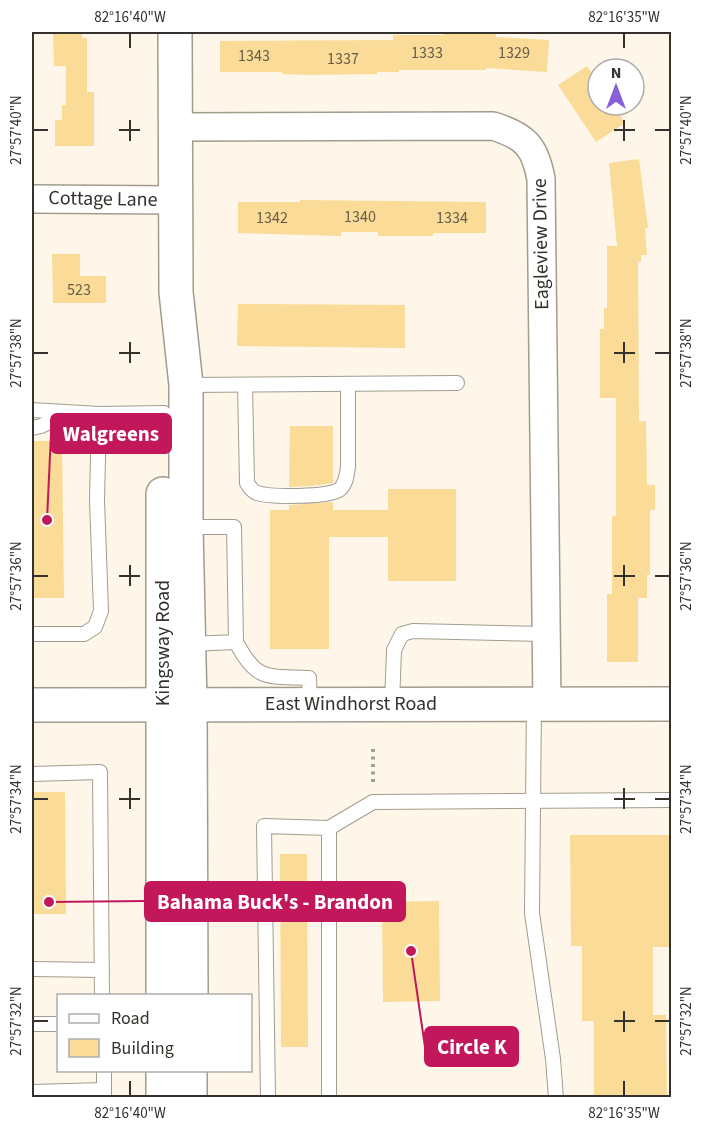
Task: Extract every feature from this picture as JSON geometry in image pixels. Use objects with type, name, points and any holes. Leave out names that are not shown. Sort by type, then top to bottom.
[{"type":"street","name":"Kingsway Road","points":[[162,994],[177,704],[189,644],[186,385],[176,292],[175,32]]},
{"type":"street","name":"Eagleview Drive","points":[[176,127],[493,126],[510,131],[527,143],[538,159],[541,179],[546,634],[541,703]]},
{"type":"street","name":"Cottage Lane","points":[[32,199],[175,185]]},
{"type":"street","name":"Kingsway Road","points":[[176,292],[164,413],[191,994]]},
{"type":"street","name":"East Windhorst Road","points":[[32,705],[672,704]]},
{"type":"street","points":[[163,1072],[163,1098]]},
{"type":"street","points":[[190,1072],[190,1098]]},
{"type":"lane","points":[[186,385],[457,383]]},
{"type":"lane","points":[[245,385],[247,483],[251,490],[267,495],[333,493],[341,488],[346,479],[348,467],[348,384]]},
{"type":"lane","points":[[32,411],[99,414],[164,413]]},
{"type":"lane","points":[[32,428],[70,412]]},
{"type":"lane","points":[[32,634],[84,634],[95,627],[100,611],[97,500],[99,414]]},
{"type":"lane","points":[[186,527],[234,527],[236,642],[246,662],[265,676],[309,678],[310,704]]},
{"type":"lane","points":[[392,704],[394,650],[402,634],[413,631],[546,634]]},
{"type":"lane","points":[[189,644],[236,642]]},
{"type":"lane","points":[[541,703],[534,800],[532,913],[553,1059],[556,1098]]},
{"type":"lane","points":[[32,774],[100,772],[102,994]]},
{"type":"lane","points":[[268,1098],[264,826],[329,828],[373,802],[672,800]]},
{"type":"lane","points":[[329,828],[329,1098]]},
{"type":"lane","points":[[32,969],[102,970]]},
{"type":"lane","points":[[32,1024],[57,1024]]},
{"type":"lane","points":[[32,1092],[104,1094],[104,1072]]},
{"type":"path","points":[[373,749],[373,785]]},
{"type":"building","points":[[53,32],[82,32],[82,38],[87,38],[87,92],[94,92],[94,146],[55,146],[55,120],[62,120],[62,105],[66,105],[66,66],[54,66]]},
{"type":"building","points":[[444,33],[487,33],[496,34],[496,37],[549,40],[547,72],[486,68],[486,70],[399,70],[399,72],[377,72],[377,74],[309,75],[282,74],[282,72],[220,72],[220,41],[393,40],[393,35],[444,35]]},
{"type":"building","points":[[586,67],[586,117],[621,117],[625,123],[596,142],[558,85]]},
{"type":"building","points":[[639,159],[648,228],[645,228],[647,255],[641,255],[641,262],[638,262],[639,421],[646,421],[647,485],[655,485],[655,510],[650,510],[650,575],[647,575],[647,598],[638,598],[638,662],[607,662],[607,594],[612,594],[612,516],[616,516],[616,398],[600,398],[600,329],[604,329],[604,308],[607,308],[607,246],[617,246],[609,163]]},
{"type":"building","points":[[300,200],[486,202],[486,233],[378,236],[378,232],[341,232],[341,236],[238,233],[238,202],[300,202]]},
{"type":"building","points":[[52,254],[80,254],[80,276],[106,276],[106,303],[53,303]]},
{"type":"building","points":[[238,304],[405,305],[405,348],[237,346]]},
{"type":"building","points":[[290,426],[333,426],[333,483],[289,487]]},
{"type":"building","points":[[32,441],[62,441],[64,598],[32,598]]},
{"type":"building","points":[[388,489],[456,489],[456,581],[388,581],[388,537],[329,537],[329,649],[270,649],[270,510],[289,510],[289,505],[333,502],[333,510],[388,510]]},
{"type":"building","points":[[32,792],[65,792],[66,914],[32,914]]},
{"type":"building","points":[[570,835],[672,835],[672,947],[653,947],[653,1015],[666,1015],[667,1098],[594,1098],[594,1021],[582,1021],[582,946],[571,946]]},
{"type":"building","points":[[280,854],[307,854],[308,1047],[281,1047]]},
{"type":"building","points":[[439,901],[440,1001],[383,1002],[382,902]]},
{"type":"place","name":"Walgreens","points":[[47,520]]},
{"type":"place","name":"Bahama Buck's - Brandon","points":[[49,902]]},
{"type":"place","name":"Circle K","points":[[411,951]]}]
